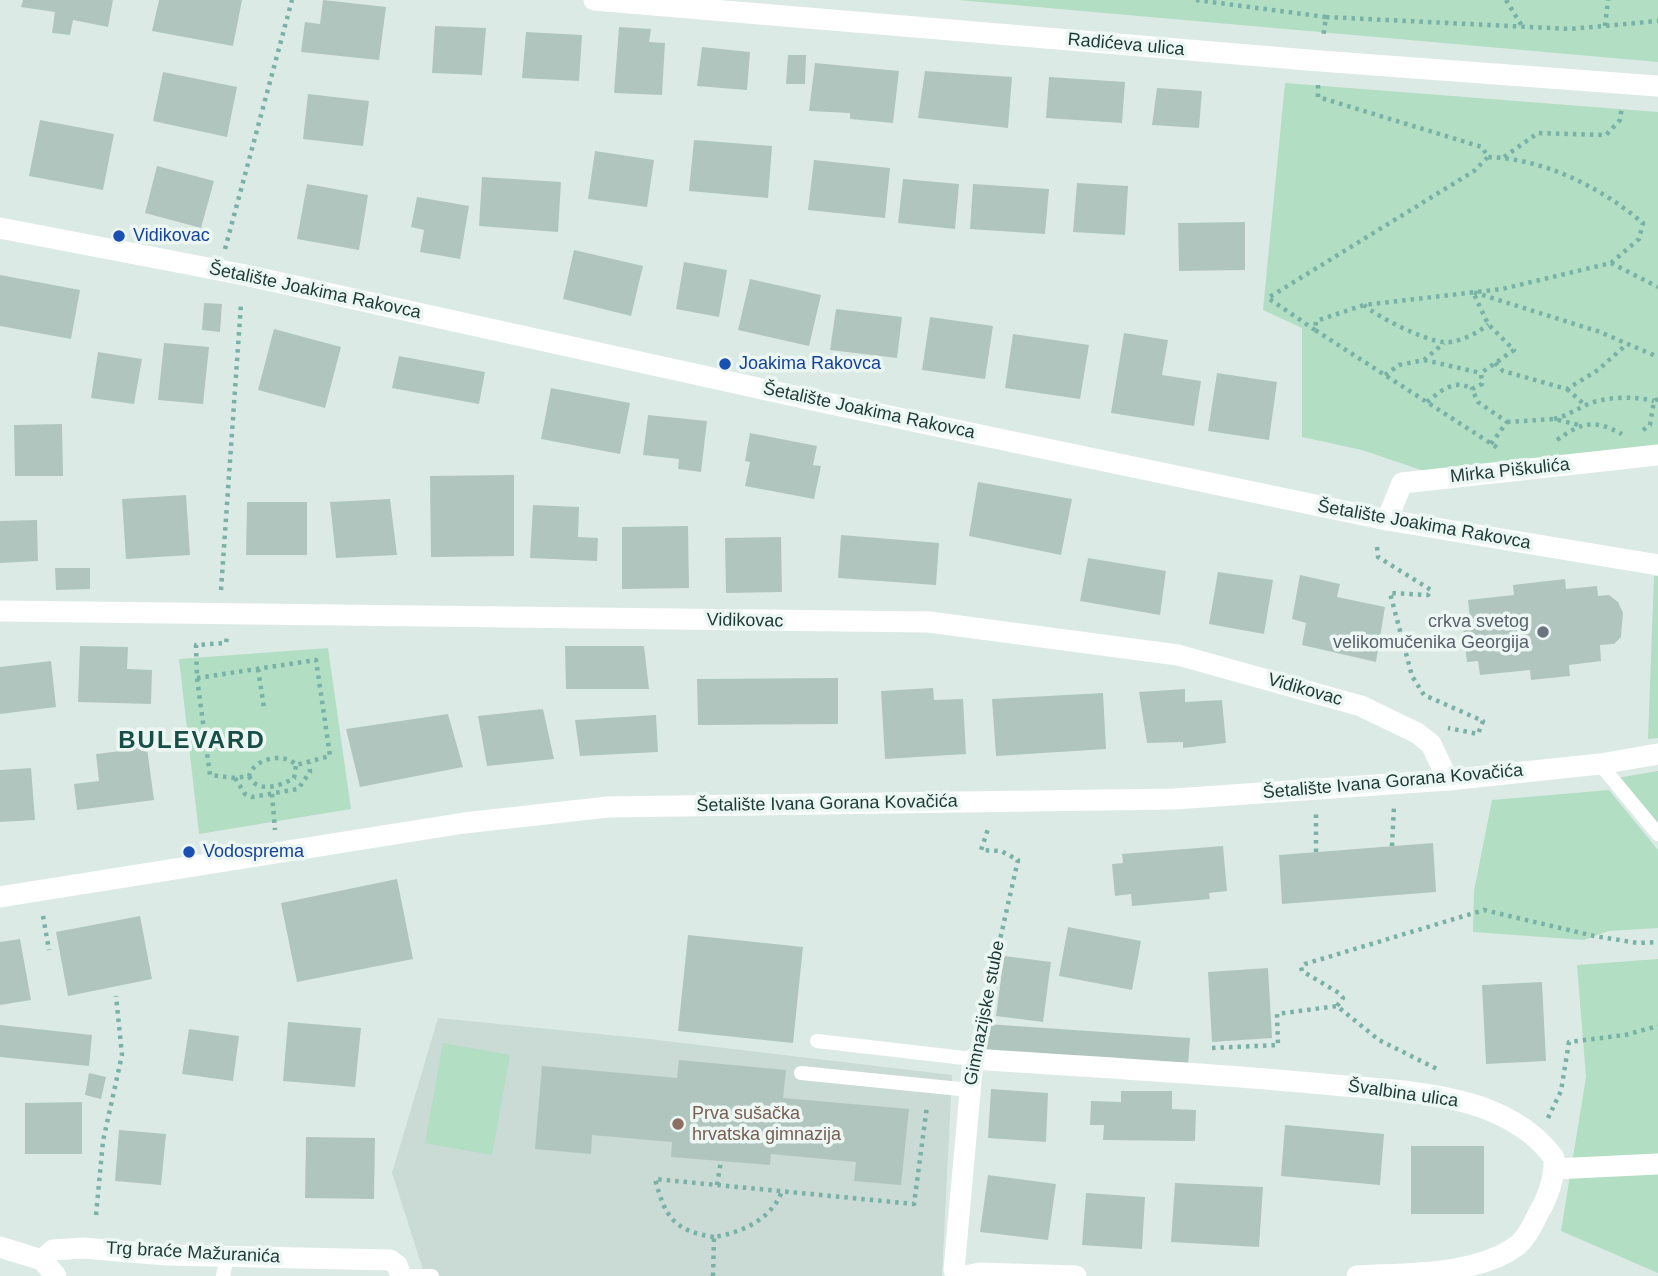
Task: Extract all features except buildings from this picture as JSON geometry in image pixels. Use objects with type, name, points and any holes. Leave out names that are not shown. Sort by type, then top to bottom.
[{"type":"street","name":"Radićeva ulica","points":[[594,0],[1320,61],[1658,86]]},
{"type":"street","name":"Šetalište Joakima Rakovca","points":[[0,228],[245,275],[817,401],[1387,520],[1658,565]]},
{"type":"street","name":"Mirka Piškulića","points":[[1387,520],[1402,483],[1658,455]]},
{"type":"street","name":"Vidikovac","points":[[0,611],[929,622],[1178,655],[1361,706],[1417,733],[1431,744],[1448,780]]},
{"type":"street","name":"Šetalište Ivana Gorana Kovačića","points":[[0,897],[451,825],[608,807],[1174,799],[1448,780],[1601,764],[1658,754]]},
{"type":"street","name":"Gimnazijske stube","points":[[959,1276],[954,1270],[973,1059]]},
{"type":"street","name":"Švalbina ulica","points":[[973,1059],[1199,1073],[1419,1093],[1480,1107],[1523,1127],[1547,1149],[1553,1158],[1554,1169]]},
{"type":"street","points":[[1357,1276],[1456,1269],[1502,1255],[1518,1245],[1530,1231],[1544,1203],[1554,1169],[1658,1164]]},
{"type":"street","points":[[0,1247],[49,1268]]},
{"type":"street","name":"Trg braće Mažuranića","points":[[49,1268],[53,1250],[64,1248],[225,1266],[390,1260],[397,1265],[401,1276]]},
{"type":"street","points":[[966,1276],[1076,1276]]},
{"type":"lane","points":[[1601,764],[1658,834]]},
{"type":"lane","points":[[817,1041],[973,1059]]},
{"type":"lane","points":[[801,1073],[929,1088],[970,1090]]},
{"type":"lane","points":[[401,1276],[432,1276]]},
{"type":"path","points":[[224,253],[292,0]]},
{"type":"path","points":[[1196,0],[1326,17],[1570,29],[1658,21]]},
{"type":"path","points":[[1506,0],[1522,26]]},
{"type":"path","points":[[1605,26],[1608,0]]},
{"type":"path","points":[[1322,46],[1326,17]]},
{"type":"path","points":[[1319,77],[1318,97],[1482,147],[1488,157]]},
{"type":"path","points":[[1503,158],[1538,133],[1606,135],[1620,120],[1622,104]]},
{"type":"path","points":[[1315,330],[1316,321],[1364,305],[1473,292],[1611,263],[1639,239],[1643,223],[1615,199],[1553,170],[1488,157],[1474,171],[1268,298],[1315,330],[1531,469],[1549,445],[1579,425]]},
{"type":"path","points":[[1611,263],[1658,286]]},
{"type":"path","points":[[1385,375],[1399,365],[1424,360],[1481,373],[1514,350],[1488,324],[1473,292]]},
{"type":"path","points":[[1473,292],[1658,357]]},
{"type":"path","points":[[221,591],[241,304]]},
{"type":"path","points":[[1364,305],[1378,317],[1444,343]]},
{"type":"path","points":[[1424,360],[1444,343],[1480,332],[1488,324]]},
{"type":"path","points":[[1567,389],[1598,370],[1627,344]]},
{"type":"path","points":[[1495,363],[1503,372],[1567,389],[1585,405]]},
{"type":"path","points":[[1472,389],[1482,384],[1481,373]]},
{"type":"path","points":[[1427,402],[1447,386],[1464,384],[1472,389],[1478,402],[1507,422],[1554,419],[1572,414],[1585,405],[1637,397],[1654,401]]},
{"type":"path","points":[[1554,419],[1579,425],[1606,425],[1631,439]]},
{"type":"path","points":[[1491,443],[1507,422]]},
{"type":"path","points":[[1377,547],[1378,557],[1431,590],[1428,595],[1390,593],[1412,676],[1424,695],[1435,702],[1483,721],[1478,734],[1449,727],[1447,732]]},
{"type":"path","points":[[223,643],[196,645],[197,678],[210,775],[235,778],[249,776]]},
{"type":"path","points":[[197,678],[316,660],[331,756],[296,765]]},
{"type":"path","points":[[258,669],[264,708]]},
{"type":"path","points":[[249,776],[254,765],[262,761],[283,757],[296,765]]},
{"type":"path","points":[[235,778],[245,794],[272,794],[298,789],[305,783],[309,763]]},
{"type":"path","points":[[249,776],[256,785],[263,787],[285,783],[294,778],[296,765]]},
{"type":"path","points":[[272,794],[275,834]]},
{"type":"path","points":[[1392,846],[1394,805]]},
{"type":"path","points":[[1316,814],[1316,852]]},
{"type":"path","name":"Gimnazijske stube","points":[[973,1059],[1018,860],[1001,851],[981,850],[990,823]]},
{"type":"path","points":[[1201,1048],[1278,1045],[1277,1014],[1337,1006],[1343,998],[1302,971],[1301,967],[1305,964],[1484,911],[1594,936],[1638,943],[1658,942]]},
{"type":"path","points":[[43,916],[49,950]]},
{"type":"path","points":[[96,1215],[103,1141],[122,1055],[116,996]]},
{"type":"path","points":[[1337,1006],[1379,1040],[1442,1071]]},
{"type":"path","points":[[1546,1124],[1561,1091],[1569,1042],[1625,1035],[1658,1026]]},
{"type":"path","points":[[782,1191],[764,1217],[731,1234],[714,1237],[683,1228],[672,1219],[662,1209],[655,1179],[782,1191],[914,1205],[929,1088]]},
{"type":"path","points":[[717,1185],[720,1161]]},
{"type":"path","points":[[713,1276],[714,1237]]},
{"type":"shaded area","name":"Prva sušačka hrvatska gimnazija","points":[[438,1018],[649,1039],[952,1075],[942,1276],[425,1276],[392,1173]]},
{"type":"green space","points":[[958,0],[1658,0],[1658,62]]},
{"type":"green space","points":[[1285,83],[1658,112],[1658,445],[1427,472],[1362,450],[1302,437],[1302,328],[1263,310]]},
{"type":"green space","points":[[1654,576],[1658,576],[1658,738],[1648,739]]},
{"type":"green space","points":[[328,648],[351,809],[199,834],[179,659]]},
{"type":"green space","points":[[1658,771],[1658,824],[1617,778]]},
{"type":"green space","points":[[1609,790],[1658,850],[1658,928],[1608,931],[1584,940],[1473,932],[1474,891],[1492,800]]},
{"type":"green space","points":[[1658,959],[1658,1273],[1561,1231],[1586,1077],[1577,965]]},
{"type":"green space","points":[[443,1043],[510,1055],[492,1155],[425,1143]]},
{"type":"place","name":"Vidikovac","points":[[119,236]]},
{"type":"place","name":"Joakima Rakovca","points":[[725,364]]},
{"type":"place","name":"crkva svetog velikomučenika Georgija","points":[[1543,632]]},
{"type":"place","name":"Vodosprema","points":[[189,852]]},
{"type":"place","name":"Prva sušačka hrvatska gimnazija","points":[[678,1124]]},
{"type":"district","name":"BULEVARD","points":[[192,741]]}]
